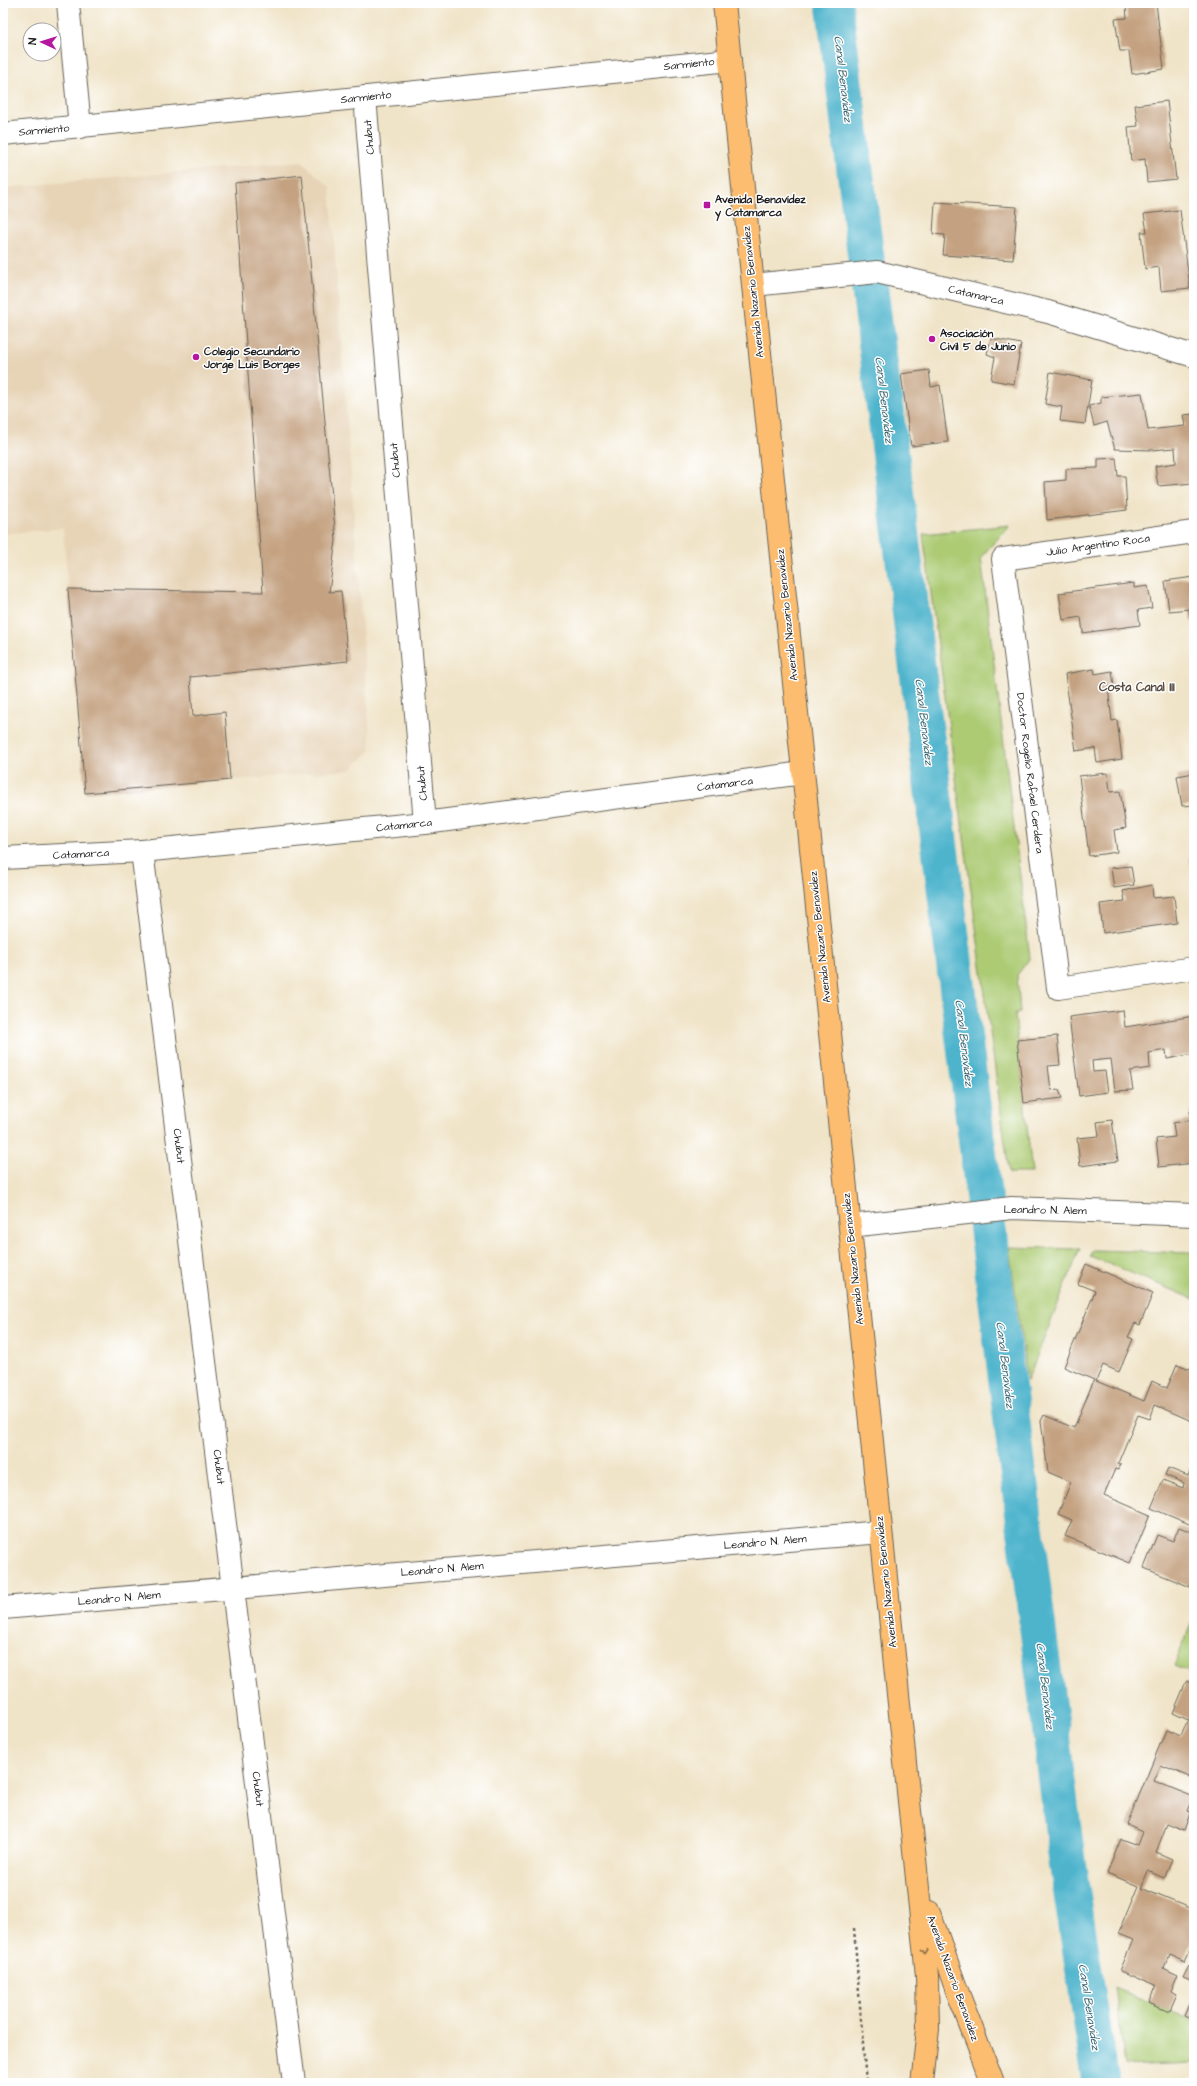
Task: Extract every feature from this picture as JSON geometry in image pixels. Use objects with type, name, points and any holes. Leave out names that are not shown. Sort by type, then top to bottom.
[{"type":"main road","name":"Avenida Nazario Benavídez","points":[[724,3],[927,1976],[928,2029],[922,2083]]},
{"type":"main road","name":"Avenida Nazario Benavídez","points":[[916,1871],[956,1988],[993,2083]]},
{"type":"street","points":[[68,3],[80,127]]},
{"type":"street","name":"Sarmiento","points":[[3,134],[730,60]]},
{"type":"street","name":"Chubut","points":[[365,97],[425,823]]},
{"type":"street","name":"Catamarca","points":[[753,286],[877,272],[1048,312],[1194,356]]},
{"type":"street","name":"Julio Argentino Roca","points":[[1003,559],[1194,532]]},
{"type":"street","name":"Doctor Rogelio Rafael Cerdera","points":[[1003,559],[1058,988],[1194,968]]},
{"type":"street","name":"Catamarca","points":[[3,858],[142,851],[425,823],[803,773]]},
{"type":"street","name":"Chubut","points":[[142,851],[294,2083]]},
{"type":"street","name":"Leandro N. Alem","points":[[850,1226],[1020,1208],[1194,1215]]},
{"type":"street","name":"Leandro N. Alem","points":[[3,1608],[881,1532]]},
{"type":"path","points":[[854,1928],[866,2083]]},
{"type":"shaded area","name":"Colegio Secundario Jorge Luis Borges","points":[[301,161],[330,187],[371,749],[351,770],[85,793],[63,528],[3,534],[3,188]]},
{"type":"green space","points":[[1010,525],[981,557],[1030,958],[1017,975],[1020,1013],[1015,1014],[1032,1173],[1009,1173],[923,534]]},
{"type":"green space","points":[[1009,1247],[1080,1249],[1027,1381]]},
{"type":"green space","points":[[1092,1250],[1194,1253],[1194,1299],[1090,1256]]},
{"type":"green space","points":[[1194,1617],[1194,1674],[1174,1666]]},
{"type":"green space","points":[[1115,1988],[1194,2021],[1194,2063],[1125,2066]]},
{"type":"building","points":[[1134,3],[1156,3],[1164,69],[1132,74],[1129,51],[1120,51],[1115,19],[1127,18],[1126,6],[1134,5]]},
{"type":"building","points":[[1167,101],[1176,179],[1147,182],[1145,159],[1131,161],[1128,127],[1138,126],[1135,105]]},
{"type":"building","points":[[302,175],[336,540],[329,592],[341,591],[348,661],[190,677],[193,716],[225,712],[230,780],[85,793],[68,589],[263,592],[235,183]]},
{"type":"building","points":[[935,202],[1017,207],[1013,260],[943,255],[945,235],[933,234]]},
{"type":"building","points":[[1180,210],[1190,288],[1161,291],[1159,267],[1145,269],[1141,232],[1147,232],[1144,214]]},
{"type":"building","points":[[991,338],[1021,344],[1014,384],[991,380],[995,357],[987,354]]},
{"type":"building","points":[[929,370],[931,387],[940,385],[948,442],[911,446],[901,374]]},
{"type":"building","points":[[1050,372],[1092,380],[1085,424],[1060,421],[1062,407],[1045,404]]},
{"type":"building","points":[[1142,393],[1148,430],[1185,426],[1183,415],[1194,414],[1194,483],[1158,486],[1155,466],[1176,463],[1175,448],[1152,450],[1115,449],[1107,422],[1094,426],[1089,406],[1101,403],[1101,397]]},
{"type":"building","points":[[1116,458],[1118,476],[1125,476],[1127,510],[1047,520],[1045,482],[1066,480],[1066,469],[1098,468],[1098,459]]},
{"type":"building","points":[[1194,577],[1194,620],[1191,621],[1189,609],[1169,611],[1165,581]]},
{"type":"building","points":[[1134,583],[1134,588],[1148,586],[1152,608],[1138,610],[1140,625],[1083,633],[1081,617],[1063,620],[1059,593]]},
{"type":"building","points":[[1094,669],[1095,674],[1112,671],[1114,686],[1108,687],[1112,721],[1117,720],[1122,759],[1097,763],[1095,748],[1076,751],[1065,674]]},
{"type":"building","points":[[1108,773],[1110,792],[1120,791],[1126,828],[1114,830],[1117,852],[1089,856],[1079,776]]},
{"type":"building","points":[[1194,773],[1194,805],[1182,806],[1177,776]]},
{"type":"building","points":[[1190,858],[1194,858],[1194,874],[1192,874]]},
{"type":"building","points":[[1131,866],[1134,885],[1114,888],[1111,868]]},
{"type":"building","points":[[1152,885],[1153,898],[1174,896],[1177,923],[1103,933],[1100,904],[1125,901],[1123,891]]},
{"type":"building","points":[[1123,1010],[1125,1027],[1194,1016],[1194,1054],[1167,1059],[1166,1050],[1149,1053],[1150,1068],[1130,1071],[1133,1090],[1115,1091],[1111,1059],[1092,1061],[1093,1072],[1105,1071],[1108,1092],[1079,1096],[1069,1017]]},
{"type":"building","points":[[1057,1036],[1060,1065],[1048,1066],[1051,1090],[1059,1089],[1062,1098],[1024,1103],[1017,1040]]},
{"type":"building","points":[[1194,1110],[1194,1163],[1159,1167],[1156,1139],[1175,1137],[1173,1123],[1191,1120],[1190,1111]]},
{"type":"building","points":[[1112,1120],[1118,1161],[1080,1166],[1077,1138],[1099,1136],[1097,1122]]},
{"type":"building","points":[[1086,1264],[1153,1293],[1140,1325],[1135,1323],[1128,1337],[1133,1339],[1119,1372],[1103,1365],[1096,1381],[1144,1401],[1152,1381],[1167,1388],[1177,1364],[1190,1369],[1194,1361],[1194,1422],[1155,1405],[1150,1419],[1138,1415],[1118,1463],[1121,1464],[1118,1470],[1115,1469],[1104,1495],[1150,1515],[1130,1563],[1065,1536],[1072,1520],[1058,1514],[1071,1482],[1048,1472],[1041,1421],[1044,1415],[1074,1428],[1094,1380],[1064,1367],[1095,1291],[1078,1284]]},
{"type":"building","points":[[1194,1460],[1194,1526],[1151,1508],[1163,1480],[1183,1488],[1184,1483],[1165,1475],[1168,1468],[1188,1476]]},
{"type":"building","points":[[1179,1527],[1194,1533],[1193,1588],[1144,1568],[1157,1535],[1173,1541]]},
{"type":"building","points":[[1186,1682],[1194,1685],[1194,1779],[1161,1765],[1154,1781],[1194,1797],[1188,1811],[1191,1812],[1184,1831],[1167,1824],[1156,1852],[1172,1859],[1164,1878],[1148,1871],[1141,1888],[1194,1910],[1194,1939],[1184,1962],[1168,1955],[1163,1968],[1178,1975],[1171,1992],[1176,1995],[1169,2011],[1149,2002],[1156,1986],[1120,1971],[1133,1940],[1118,1934],[1138,1886],[1107,1873],[1121,1839],[1137,1845],[1142,1832],[1127,1825],[1166,1730],[1181,1736],[1188,1720],[1173,1713]]},
{"type":"building","points":[[1190,1964],[1194,1966],[1194,1980],[1184,1976]]},
{"type":"building","points":[[1194,1996],[1194,2021],[1185,2017]]},
{"type":"waterway","name":"Canal Benavídez","points":[[834,3],[1067,1861],[1101,2083]]},
{"type":"place","name":"Avenida Benavídez y Catamarca","points":[[707,205]]},
{"type":"place","name":"Asociación Civil 5 de Junio","points":[[932,339]]},
{"type":"place","name":"Colegio Secundario Jorge Luis Borges","points":[[196,357]]},
{"type":"district","name":"Costa Canal III","points":[[1137,687]]}]
